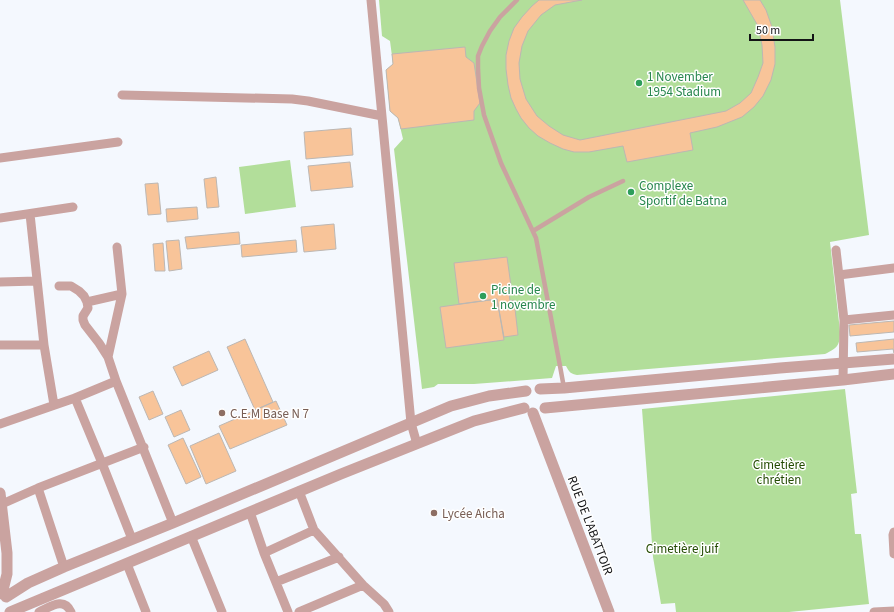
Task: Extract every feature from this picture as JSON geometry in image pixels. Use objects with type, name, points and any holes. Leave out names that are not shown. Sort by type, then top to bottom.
[{"type":"street","points":[[371,0],[411,423],[417,444]]},
{"type":"street","points":[[122,95],[292,99],[382,116]]},
{"type":"street","points":[[0,158],[118,142]]},
{"type":"street","points":[[0,218],[73,207]]},
{"type":"street","points":[[30,214],[44,345],[54,405]]},
{"type":"street","points":[[108,357],[122,294],[117,246]]},
{"type":"street","points":[[836,250],[844,320],[843,380]]},
{"type":"street","points":[[839,275],[894,268]]},
{"type":"street","points":[[0,282],[37,281]]},
{"type":"street","points":[[59,286],[71,286],[84,296],[87,302],[88,308],[83,316],[83,320],[108,357],[116,381],[144,447],[173,523]]},
{"type":"street","points":[[87,302],[122,294]]},
{"type":"street","points":[[844,320],[894,315]]},
{"type":"street","points":[[0,345],[44,345]]},
{"type":"street","points":[[3,594],[64,567],[173,523],[451,406],[489,396],[526,391],[531,388],[564,388],[773,368],[894,359]]},
{"type":"street","points":[[545,408],[894,374]]},
{"type":"street","points":[[0,424],[75,398],[116,381]]},
{"type":"street","points":[[526,391],[523,394],[522,403],[529,410],[538,413],[545,408],[548,401],[546,395],[540,389]]},
{"type":"street","points":[[75,398],[132,539]]},
{"type":"street","points":[[3,594],[9,601],[10,612],[300,491],[474,421],[529,410]]},
{"type":"street","name":"RUE DE L'ABATTOIR","points":[[529,410],[547,448],[609,612]]},
{"type":"street","points":[[2,504],[38,488],[144,447]]},
{"type":"street","points":[[38,488],[64,567]]},
{"type":"street","points":[[300,491],[314,530],[363,585],[384,604],[389,612]]},
{"type":"street","points":[[0,493],[8,553],[7,574],[3,594]]},
{"type":"street","points":[[250,512],[288,612]]},
{"type":"street","points":[[264,552],[314,530]]},
{"type":"street","points":[[894,532],[894,554]]},
{"type":"street","points":[[191,536],[222,612]]},
{"type":"street","points":[[276,582],[339,557]]},
{"type":"street","points":[[127,564],[146,612]]},
{"type":"street","points":[[299,612],[363,585]]},
{"type":"street","points":[[39,612],[56,604],[62,603],[67,605],[71,612]]},
{"type":"street","points":[[874,612],[894,611]]},
{"type":"lane","points":[[517,0],[500,17],[482,46],[478,56],[479,88],[484,115],[501,163],[536,238],[564,388]]},
{"type":"lane","points":[[532,231],[588,197],[623,181]]},
{"type":"green space","name":"Complexe Sportif de Batna","points":[[379,0],[840,0],[869,235],[830,242],[840,331],[839,343],[837,346],[825,354],[577,375],[570,372],[566,366],[556,366],[552,378],[474,384],[438,384],[434,387],[422,389],[394,149],[403,139],[398,118],[390,111],[386,70],[393,64],[390,41],[382,36]]},
{"type":"green space","points":[[290,160],[296,207],[245,214],[239,167]]},
{"type":"green space","name":"Cimetière chrétien","points":[[845,389],[857,493],[851,494],[855,534],[861,534],[869,604],[789,612],[676,612],[675,603],[661,604],[653,557],[642,409]]},
{"type":"building","points":[[539,0],[582,0],[555,5],[541,15],[528,31],[522,46],[519,63],[520,79],[526,99],[537,116],[563,135],[580,140],[726,111],[740,103],[751,93],[763,63],[762,45],[758,26],[743,0],[760,0],[766,10],[772,27],[775,47],[775,64],[771,80],[763,96],[754,107],[742,117],[717,127],[690,133],[693,150],[627,162],[623,146],[589,152],[574,152],[563,149],[538,136],[529,128],[516,109],[511,98],[508,85],[506,55],[509,41],[514,28],[522,17]]},
{"type":"building","points":[[465,47],[466,57],[474,63],[480,103],[474,111],[474,120],[401,129],[398,118],[390,111],[386,70],[393,64],[392,54]]},
{"type":"building","points":[[351,128],[353,155],[306,159],[304,132]]},
{"type":"building","points":[[350,162],[353,187],[311,191],[308,166]]},
{"type":"building","points":[[216,177],[219,207],[207,208],[204,179]]},
{"type":"building","points":[[158,183],[161,214],[148,215],[145,184]]},
{"type":"building","points":[[197,207],[198,219],[167,222],[166,209]]},
{"type":"building","points":[[334,224],[336,249],[304,252],[301,227]]},
{"type":"building","points":[[239,232],[240,244],[187,249],[185,237]]},
{"type":"building","points":[[179,240],[182,269],[169,271],[166,241]]},
{"type":"building","points":[[296,240],[297,252],[242,257],[241,245]]},
{"type":"building","points":[[163,243],[165,271],[155,271],[153,244]]},
{"type":"building","name":"Picine de 1 novembre","points":[[507,257],[512,293],[509,293],[510,301],[514,300],[518,335],[504,337],[497,299],[459,304],[454,263]]},
{"type":"building","points":[[497,299],[504,340],[446,348],[440,307]]},
{"type":"building","points":[[894,321],[894,332],[850,336],[849,325]]},
{"type":"building","points":[[245,339],[273,402],[255,410],[227,347]]},
{"type":"building","points":[[894,339],[894,353],[893,349],[857,352],[856,343]]},
{"type":"building","points":[[209,351],[218,370],[182,386],[173,367]]},
{"type":"building","points":[[153,391],[163,414],[149,420],[139,397]]},
{"type":"building","points":[[276,401],[287,425],[230,449],[219,426]]},
{"type":"building","points":[[181,410],[190,430],[174,437],[165,417]]},
{"type":"building","points":[[219,433],[236,471],[206,484],[190,446]]},
{"type":"building","points":[[183,438],[201,477],[186,484],[168,445]]},
{"type":"place","name":"1 November 1954 Stadium","points":[[639,83]]},
{"type":"place","name":"Complexe Sportif de Batna","points":[[631,192]]},
{"type":"place","name":"Picine de 1 novembre","points":[[483,296]]},
{"type":"place","name":"C.E.M Base N 7","points":[[222,413]]},
{"type":"place","name":"Lycée Aicha","points":[[434,513]]},
{"type":"park label","name":"Cimetière juif","points":[[682,548]]}]
